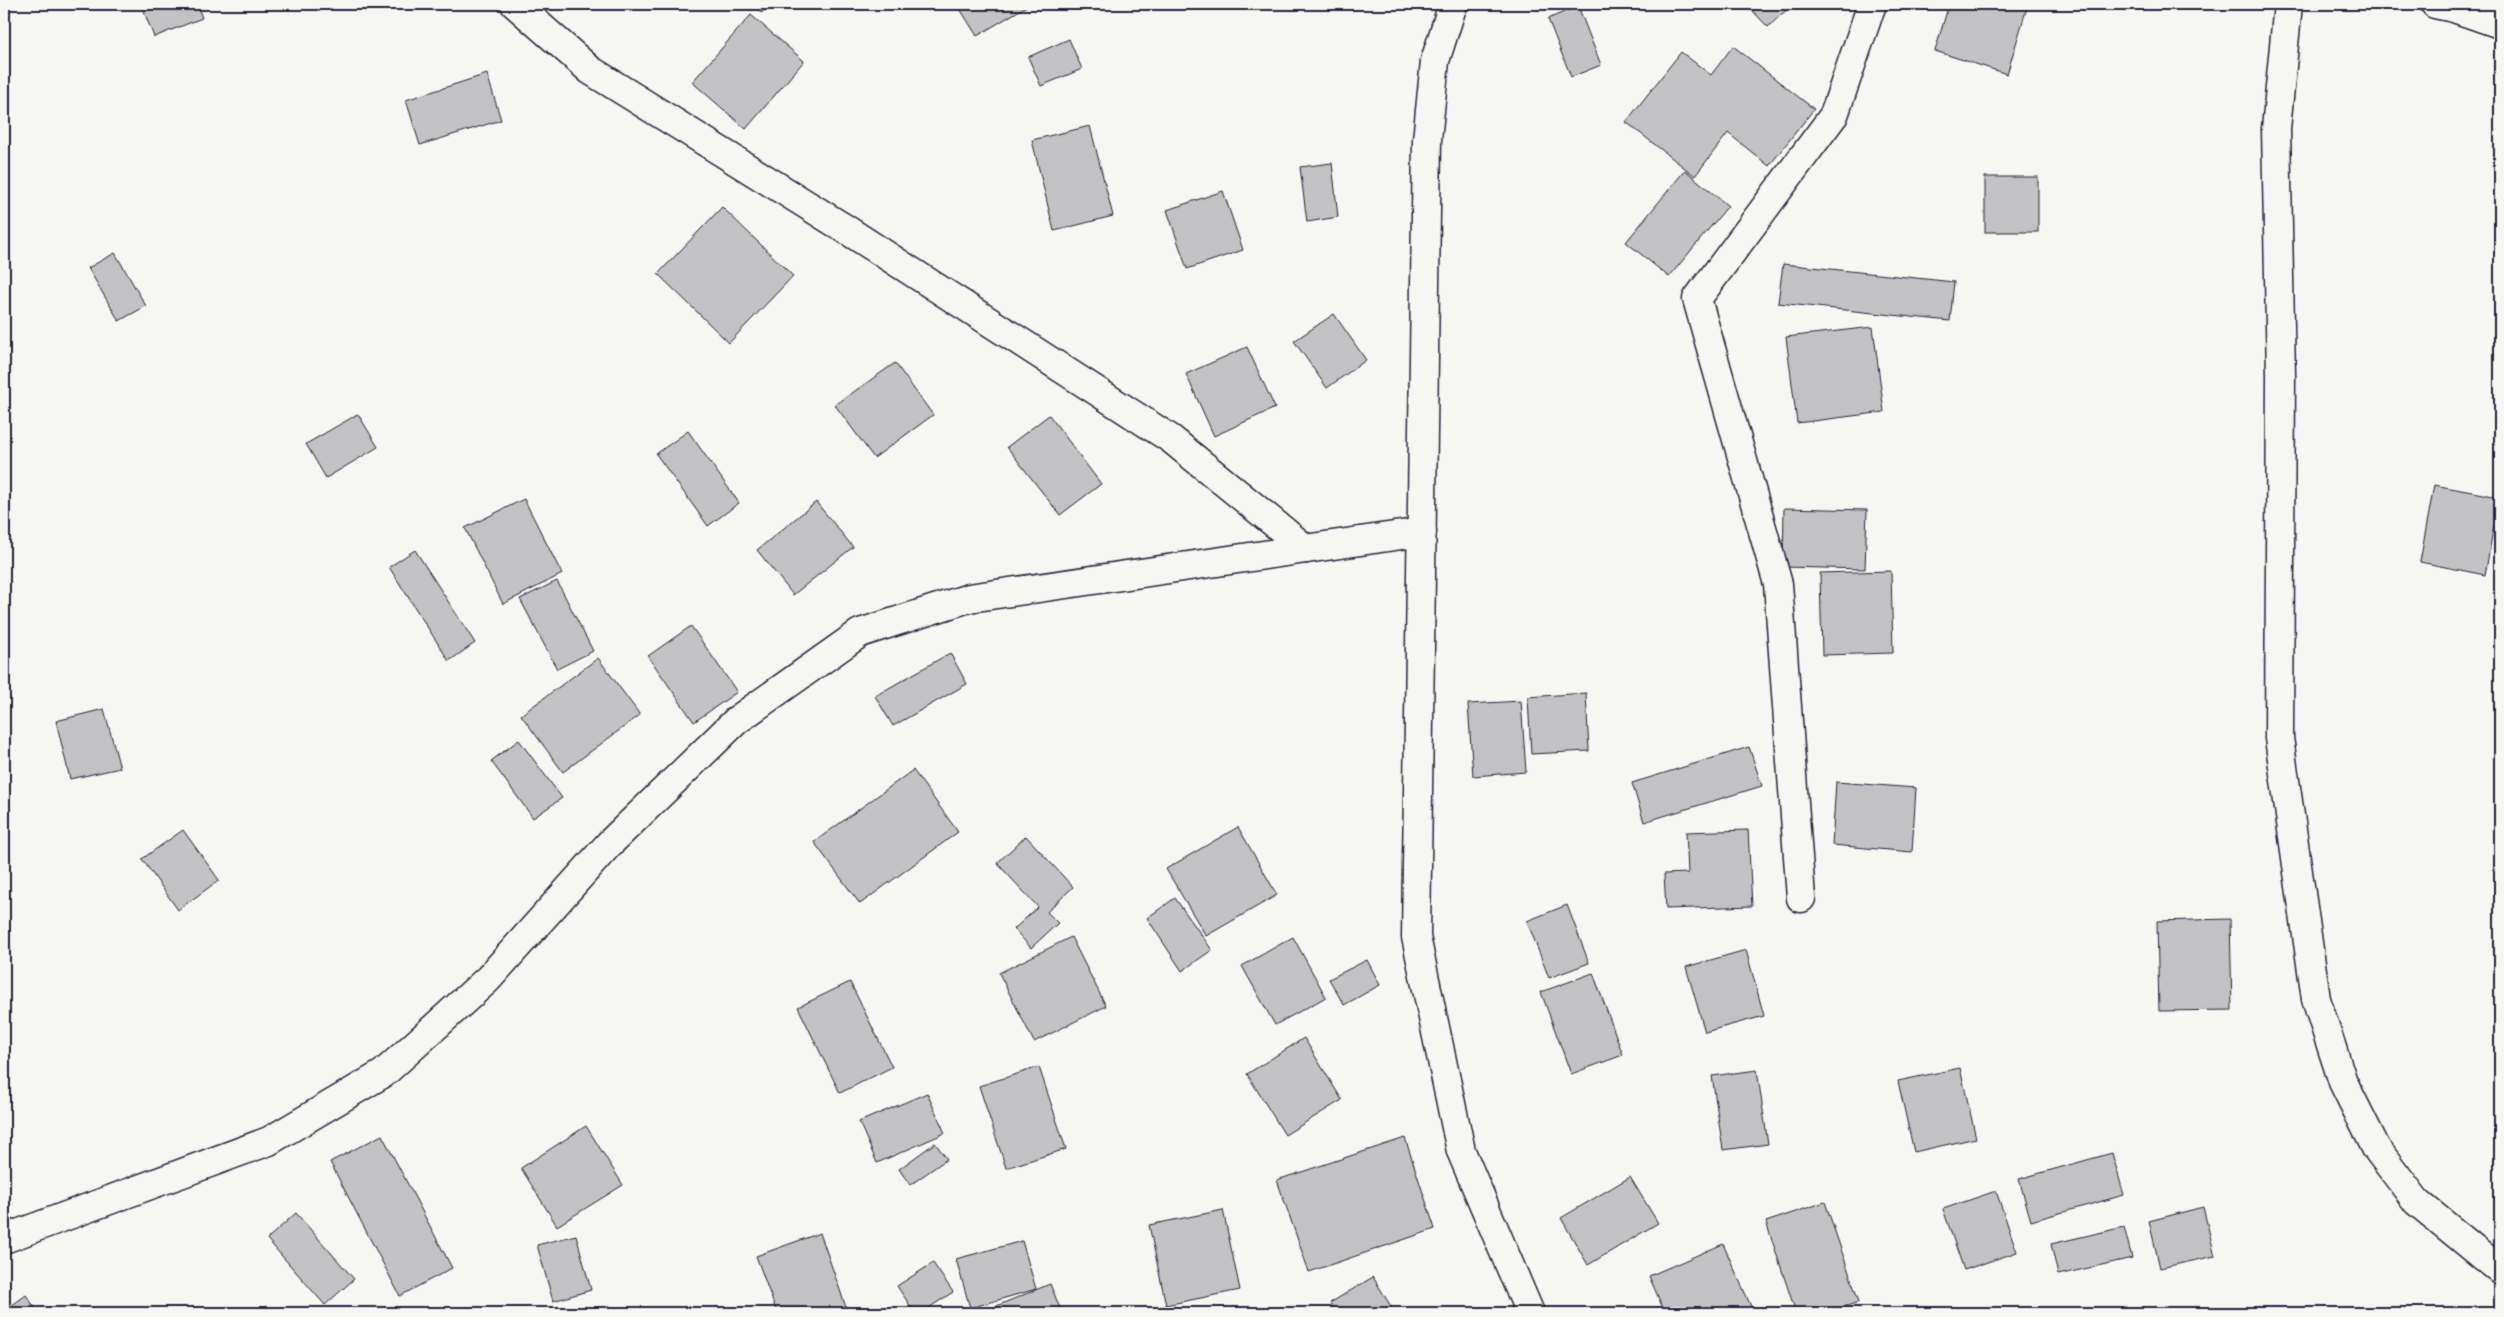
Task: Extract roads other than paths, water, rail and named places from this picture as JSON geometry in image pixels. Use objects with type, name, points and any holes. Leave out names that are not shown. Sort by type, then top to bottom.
[{"type":"street","points":[[515,4],[590,70],[844,228],[1171,439],[1306,549]]},
{"type":"street","points":[[1453,4],[1435,61],[1427,140],[1416,936],[1461,1151],[1529,1312]]},
{"type":"street","points":[[1801,898],[1778,584],[1697,298],[1834,115],[1872,4]]},
{"type":"street","points":[[2288,4],[2276,129],[2281,375],[2279,738],[2316,998],[2343,1082],[2376,1148],[2417,1202],[2500,1270]]},
{"type":"street","points":[[2435,4],[2454,8],[2500,24]]},
{"type":"street","points":[[4,1239],[269,1141],[384,1072],[488,979],[609,844],[737,720],[860,633],[969,598],[1422,532]]}]
